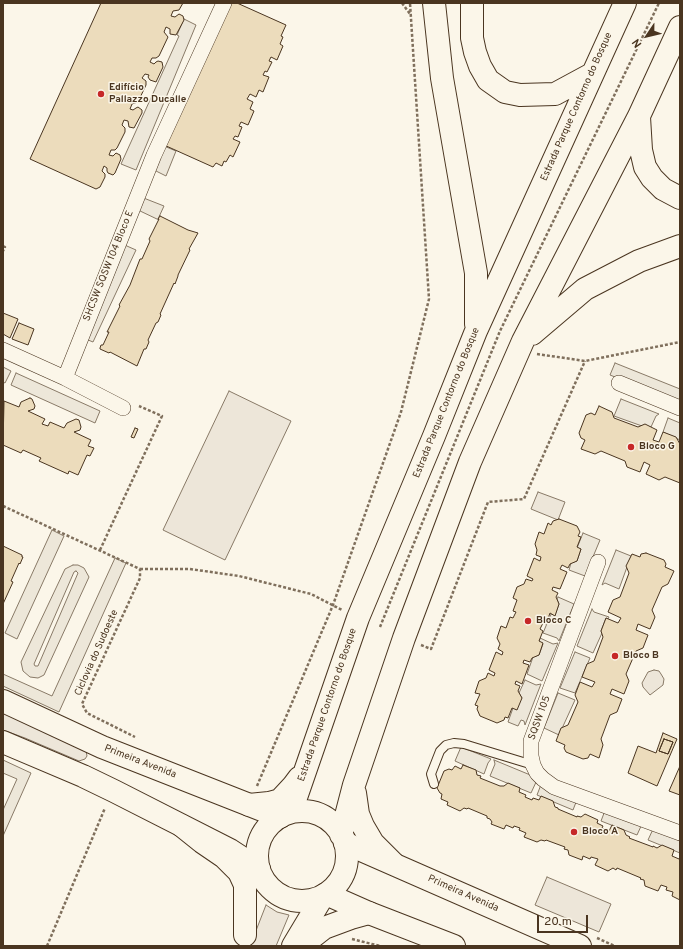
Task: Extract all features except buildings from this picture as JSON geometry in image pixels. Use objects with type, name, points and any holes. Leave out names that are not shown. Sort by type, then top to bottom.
[{"type":"main road","points":[[434,3],[442,78],[476,273],[476,331]]},
{"type":"main road","points":[[472,3],[472,38],[480,66],[488,80],[505,92],[520,95],[555,94],[592,74]]},
{"type":"main road","name":"Estrada Parque Contorno do Bosque","points":[[286,815],[309,763],[358,618],[476,331],[625,3]]},
{"type":"main road","points":[[343,839],[354,785],[414,642],[470,462],[521,346],[639,116],[680,27]]},
{"type":"main road","points":[[639,116],[640,150],[645,167],[652,178],[663,189],[680,198]]},
{"type":"main road","points":[[521,346],[585,289],[639,261],[680,246]]},
{"type":"main road","name":"Primeira Avenida","points":[[3,701],[102,747],[249,804],[286,815]]},
{"type":"main road","points":[[3,742],[83,776],[230,850],[262,875],[278,894],[287,898],[306,900],[324,895],[454,946]]},
{"type":"main road","points":[[83,776],[95,767],[99,761],[102,747]]},
{"type":"main road","points":[[249,804],[280,800],[293,786],[309,763]]},
{"type":"main road","points":[[354,785],[358,814],[363,826],[373,843],[393,863]]},
{"type":"main road","points":[[242,940],[260,898],[262,875],[258,849],[260,839],[265,830],[272,823],[286,815],[301,811],[311,812],[320,815],[332,824],[343,839],[347,852],[344,870],[335,886],[324,895],[293,946]]},
{"type":"main road","points":[[182,826],[224,857],[239,872],[245,885],[242,940]]},
{"type":"main road","name":"Primeira Avenida","points":[[343,839],[393,863],[587,942]]},
{"type":"main road","points":[[301,946],[324,928],[369,913]]},
{"type":"street","name":"SHCSW SQSW 104 Bloco E","points":[[65,378],[154,155],[224,3]]},
{"type":"street","points":[[3,350],[65,378],[123,408]]},
{"type":"street","points":[[619,383],[680,408]]},
{"type":"street","name":"SQSW 105","points":[[533,765],[531,756],[531,741],[598,562]]},
{"type":"street","points":[[533,765],[543,780],[554,787],[680,833]]},
{"type":"lane","points":[[434,784],[431,774],[440,751],[446,745],[458,742],[533,765]]},
{"type":"path","points":[[402,3],[411,14]]},
{"type":"path","points":[[249,804],[332,605],[401,412],[429,299],[410,3]]},
{"type":"path","points":[[3,246],[5,247],[3,251]]},
{"type":"path","points":[[521,346],[585,361],[680,342]]},
{"type":"path","points":[[3,506],[140,569],[190,569],[239,576],[311,594],[358,618],[431,648],[488,502],[524,499],[585,361]]},
{"type":"path","points":[[100,550],[162,416],[135,405],[123,408]]},
{"type":"path","name":"Ciclovia do Sudoeste","points":[[128,756],[135,738],[87,713],[82,704],[140,578],[140,569]]},
{"type":"path","points":[[414,642],[421,653]]},
{"type":"path","points":[[47,946],[104,810],[114,791]]},
{"type":"path","points":[[345,938],[360,940],[380,946]]},
{"type":"path","points":[[587,942],[615,946]]},
{"type":"shaded area","points":[[184,19],[196,25],[136,170],[121,164],[179,36],[177,35]]},
{"type":"shaded area","points":[[164,146],[176,151],[166,176],[152,169]]},
{"type":"shaded area","points":[[141,197],[164,206],[158,219],[159,220],[138,210]]},
{"type":"shaded area","points":[[120,243],[136,250],[93,342],[81,337]]},
{"type":"shaded area","points":[[615,363],[680,389],[680,403],[610,375]]},
{"type":"shaded area","points":[[3,367],[11,371],[5,383],[3,382]]},
{"type":"shaded area","points":[[16,373],[100,411],[95,423],[11,385]]},
{"type":"shaded area","points":[[229,391],[291,421],[225,560],[163,530]]},
{"type":"shaded area","points":[[621,399],[659,414],[656,416],[651,427],[642,426],[614,416]]},
{"type":"shaded area","points":[[668,418],[680,423],[680,440],[663,432]]},
{"type":"shaded area","points":[[538,492],[565,502],[558,520],[531,509]]},
{"type":"shaded area","points":[[52,530],[64,536],[17,639],[5,633]]},
{"type":"shaded area","points":[[583,533],[600,540],[585,576],[569,570],[571,563],[577,561],[581,549],[577,548]]},
{"type":"shaded area","points":[[616,550],[631,556],[619,589],[605,583],[602,585]]},
{"type":"shaded area","points":[[115,558],[126,563],[59,712],[3,686],[3,674],[52,696]]},
{"type":"shaded area","points":[[73,565],[78,565],[84,568],[89,577],[44,675],[38,678],[30,677],[23,671],[21,662],[65,569]],"holes":[[[76,571],[78,573],[38,666],[35,666],[34,664],[74,572]]]},
{"type":"shaded area","points":[[558,597],[574,604],[559,641],[557,638],[543,633],[551,614],[555,615],[559,604],[557,599]]},
{"type":"shaded area","points":[[592,609],[594,612],[609,617],[608,619],[606,618],[601,631],[602,633],[593,653],[577,646]]},
{"type":"shaded area","points":[[540,638],[553,644],[558,643],[542,681],[527,674],[533,657],[539,655],[543,644],[539,642]]},
{"type":"shaded area","points":[[575,652],[590,658],[575,693],[560,688]]},
{"type":"shaded area","points":[[654,670],[659,671],[664,679],[663,685],[650,695],[643,687],[642,683],[648,672]]},
{"type":"shaded area","points":[[525,680],[536,685],[541,684],[525,725],[524,721],[521,720],[518,726],[508,722],[513,708],[522,698],[519,693]]},
{"type":"shaded area","points":[[558,693],[575,700],[559,735],[544,728]]},
{"type":"shaded area","points":[[3,712],[86,751],[87,756],[85,759],[79,761],[3,730]]},
{"type":"shaded area","points":[[461,747],[491,759],[484,774],[455,761]]},
{"type":"shaded area","points":[[3,760],[31,773],[3,836],[3,810],[17,779],[3,773]]},
{"type":"shaded area","points":[[494,760],[540,779],[537,780],[531,793],[490,776],[495,764]]},
{"type":"shaded area","points":[[542,782],[578,797],[573,810],[537,795]]},
{"type":"shaded area","points":[[606,808],[642,824],[637,835],[601,821]]},
{"type":"shaded area","points":[[654,827],[680,835],[680,853],[648,840]]},
{"type":"shaded area","points":[[547,877],[611,904],[599,932],[535,905]]},
{"type":"shaded area","points":[[266,905],[277,912],[289,915],[276,946],[250,946]]},
{"type":"place","name":"Edifício Pallazzo Ducalle","points":[[101,94]]},
{"type":"place","name":"Bloco G","points":[[631,447]]},
{"type":"place","name":"Bloco C","points":[[528,621]]},
{"type":"place","name":"Bloco B","points":[[615,656]]},
{"type":"place","name":"Bloco A","points":[[574,832]]}]
